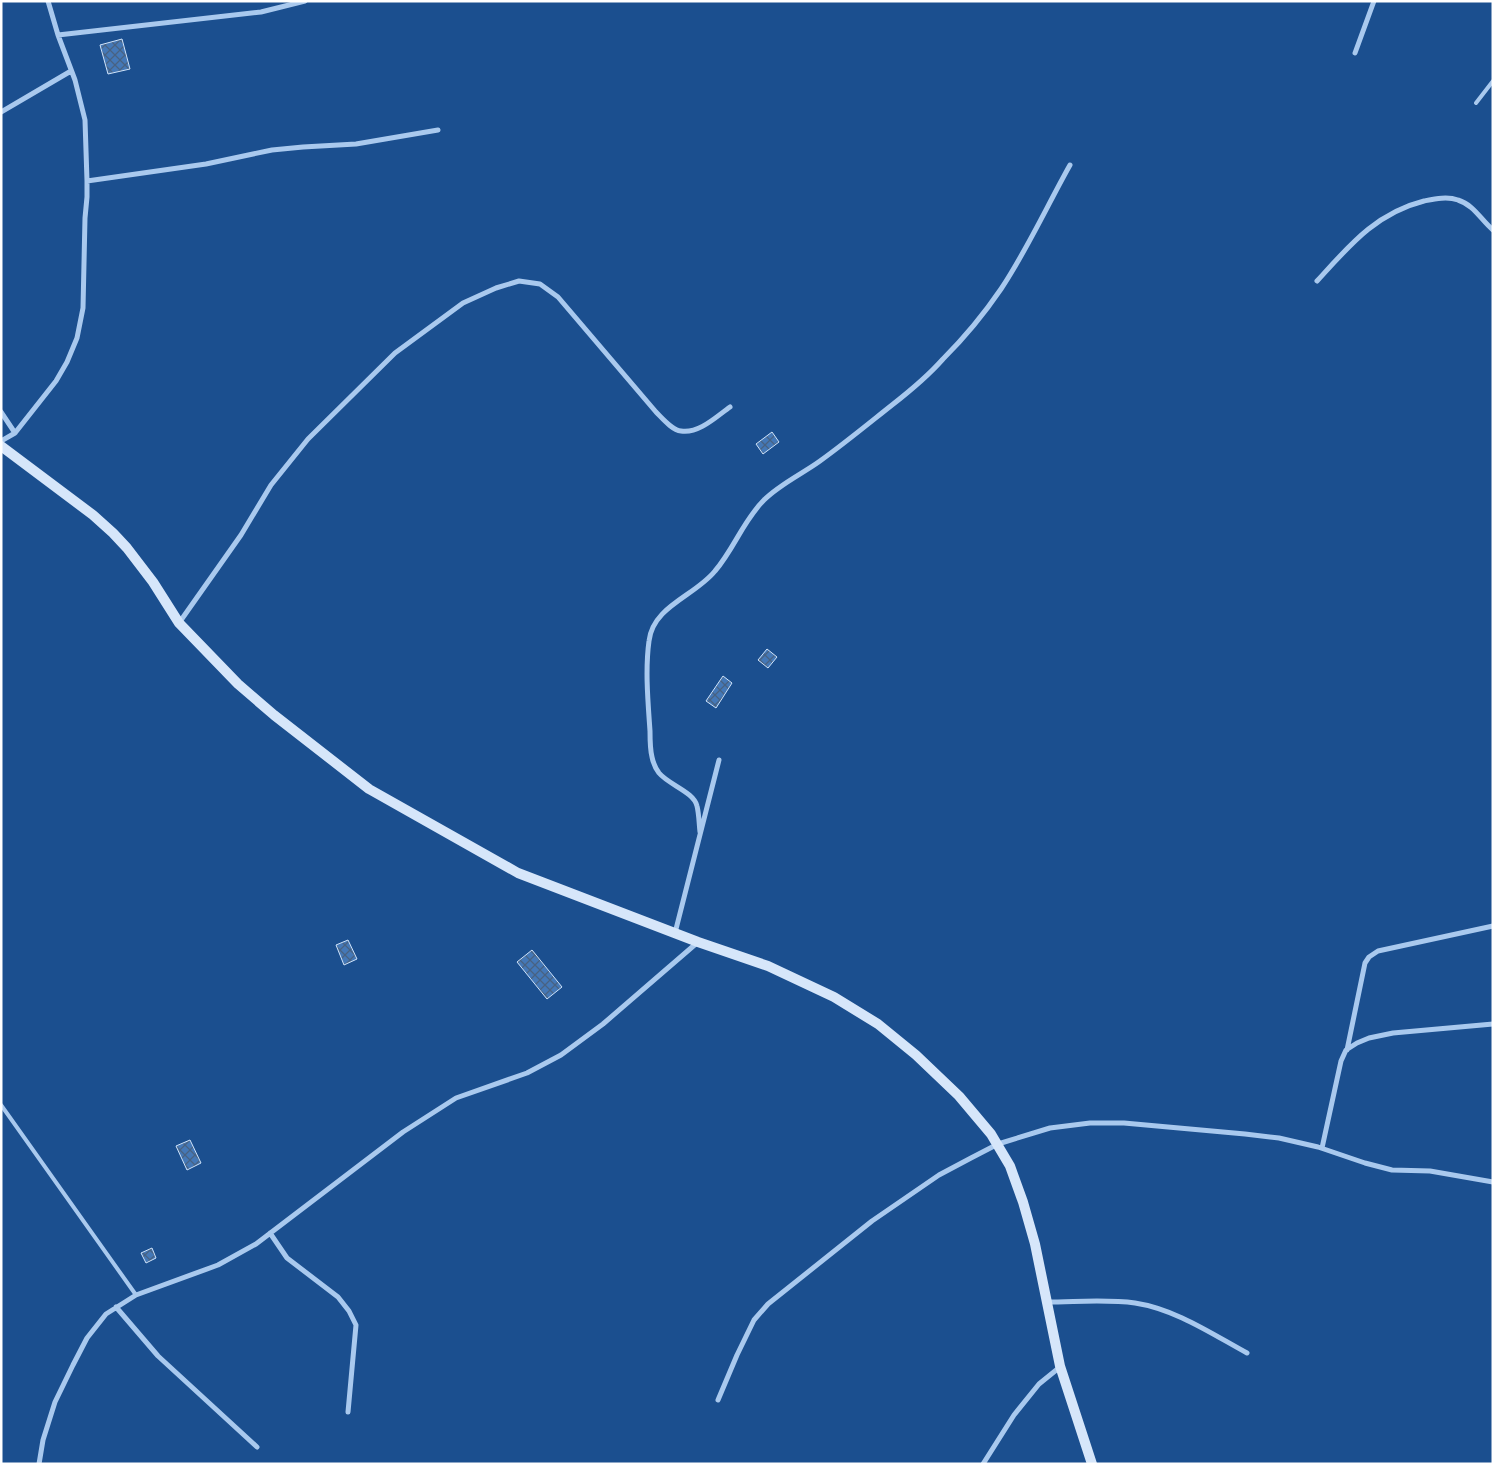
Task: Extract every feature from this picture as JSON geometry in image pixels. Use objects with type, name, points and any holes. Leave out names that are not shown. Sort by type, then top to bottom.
[{"type":"street","points":[[1,442],[15,433],[56,381],[67,362],[77,338],[83,308],[84,218],[88,181],[85,120],[48,1]]},
{"type":"street","points":[[58,35],[261,12],[306,1]]},
{"type":"street","points":[[1355,53],[1374,1]]},
{"type":"street","points":[[1,112],[71,71]]},
{"type":"street","points":[[88,181],[206,164],[272,150],[303,146],[356,144],[438,130]]},
{"type":"street","points":[[700,832],[697,805],[694,799],[670,783],[658,772],[651,756],[648,672],[649,641],[656,620],[715,572],[746,523],[764,500],[860,432],[918,384],[943,360],[1000,291],[1016,266],[1070,165]]},
{"type":"street","points":[[1317,280],[1357,237],[1396,211],[1415,203],[1435,198],[1458,200],[1477,212],[1493,230]]},
{"type":"street","points":[[179,623],[241,535],[271,484],[308,439],[395,353],[463,302],[496,288],[519,281],[540,284],[558,297],[656,412],[669,424],[681,431],[697,429],[730,407]]},
{"type":"street","points":[[1,412],[15,433]]},
{"type":"street","points":[[1,446],[93,515],[113,533],[153,582],[179,623],[238,684],[274,715],[369,789],[518,873],[698,942],[768,966],[834,997],[878,1024],[916,1055],[959,1096],[991,1134],[1010,1166],[1035,1244],[1060,1366],[1092,1464]]},
{"type":"street","points":[[675,933],[719,760]]},
{"type":"street","points":[[1322,1148],[1365,963],[1378,951],[1493,926]]},
{"type":"street","points":[[39,1464],[43,1440],[55,1402],[87,1338],[106,1314],[136,1295],[218,1264],[256,1244],[403,1132],[456,1098],[527,1072],[561,1055],[603,1024],[698,942]]},
{"type":"street","points":[[1346,1050],[1369,1038],[1392,1033],[1493,1024]]},
{"type":"street","points":[[718,1400],[754,1320],[768,1304],[880,1216],[939,1175],[998,1144],[1050,1128],[1090,1123],[1124,1123],[1254,1135],[1278,1138],[1322,1148],[1364,1163],[1392,1170],[1430,1171],[1493,1182]]},
{"type":"street","points":[[270,1233],[287,1258],[338,1297],[349,1311],[356,1325],[348,1412]]},
{"type":"street","points":[[1047,1302],[1114,1301],[1137,1303],[1181,1318],[1247,1353]]},
{"type":"street","points":[[116,1307],[158,1356],[257,1447]]},
{"type":"street","points":[[982,1464],[1019,1409],[1039,1384],[1060,1366]]},
{"type":"lane","points":[[1476,103],[1493,81]]},
{"type":"lane","points":[[1,1105],[136,1295]]},
{"type":"building","points":[[122,39],[130,69],[108,74],[100,45]]},
{"type":"building","points":[[772,432],[779,442],[763,454],[756,444]]},
{"type":"building","points":[[767,649],[777,657],[768,668],[758,660]]},
{"type":"building","points":[[723,676],[732,683],[716,708],[706,701]]},
{"type":"building","points":[[348,940],[357,959],[344,965],[336,945]]},
{"type":"building","points":[[532,950],[562,987],[547,999],[517,962]]},
{"type":"building","points":[[190,1140],[201,1163],[187,1170],[176,1146]]},
{"type":"building","points":[[152,1248],[156,1258],[146,1263],[141,1253]]}]
